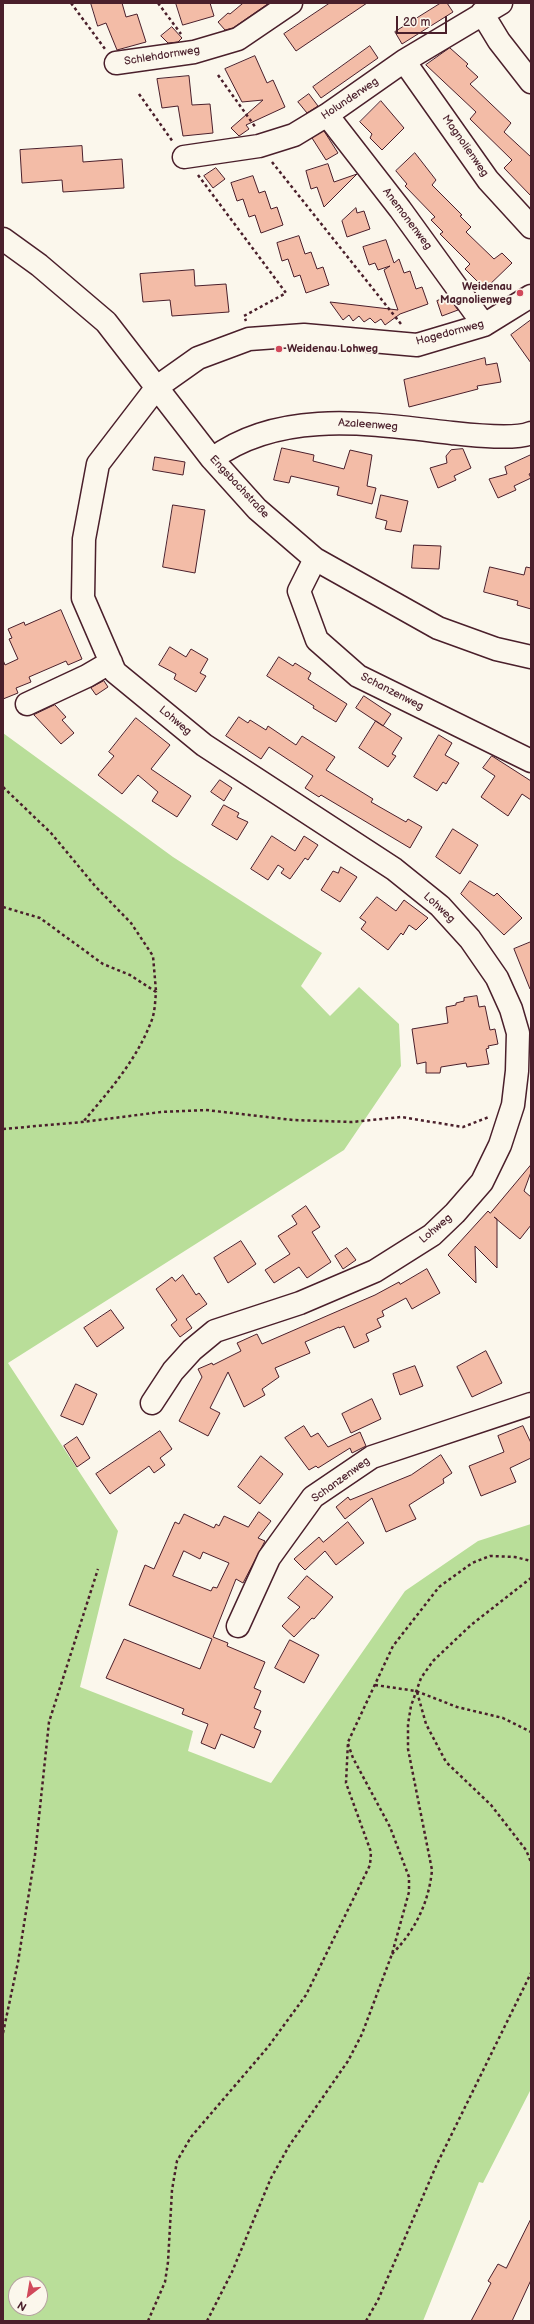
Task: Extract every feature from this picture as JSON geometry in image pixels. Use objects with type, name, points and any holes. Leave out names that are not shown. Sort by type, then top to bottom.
[{"type":"street","name":"Schlehdornweg","points":[[116,63],[194,52],[238,39],[291,3]]},
{"type":"street","name":"Holunderweg","points":[[184,157],[263,144],[294,135],[327,115],[404,61],[501,3]]},
{"type":"street","points":[[482,13],[499,41],[531,82]]},
{"type":"street","name":"Magnolienweg","points":[[404,61],[488,180],[531,227]]},
{"type":"street","name":"Anemonenweg","points":[[327,115],[400,209],[484,326]]},
{"type":"street","name":"Engsbachstraße","points":[[3,239],[39,265],[106,322],[212,459],[257,509],[315,558],[438,628],[496,649],[531,657]]},
{"type":"street","name":"Hagedornweg","points":[[157,387],[198,358],[252,339],[304,335],[417,344],[484,326],[531,296]]},
{"type":"street","name":"Lohweg","points":[[152,1403],[187,1355],[215,1331],[300,1304],[375,1271],[432,1235],[455,1213],[482,1182],[500,1145],[512,1105],[517,1071],[518,1033],[511,1009],[497,978],[470,938],[440,906],[394,870],[204,745],[115,672],[83,598],[84,538],[98,464],[157,387]]},
{"type":"street","name":"Azaleenweg","points":[[212,459],[230,445],[273,429],[329,422],[378,424],[477,436],[531,433]]},
{"type":"street","name":"Schanzenweg","points":[[315,558],[300,591],[317,640],[358,676],[531,761]]},
{"type":"street","points":[[27,704],[87,676],[111,662]]},
{"type":"street","name":"Schanzenweg","points":[[238,1626],[269,1558],[313,1497],[372,1457],[531,1404]]},
{"type":"path","points":[[71,3],[116,63]]},
{"type":"path","points":[[158,3],[194,52]]},
{"type":"path","points":[[218,75],[263,144],[400,322]]},
{"type":"path","points":[[138,94],[286,293],[244,316],[252,339]]},
{"type":"path","points":[[3,787],[51,833],[95,886],[131,923],[153,956],[156,992],[152,1021],[139,1048],[124,1073],[82,1122]]},
{"type":"path","points":[[3,907],[40,918],[103,964],[130,975],[156,992]]},
{"type":"path","points":[[3,1129],[82,1122],[161,1112],[206,1110],[293,1120],[352,1122],[401,1117],[463,1127],[474,1124],[512,1105]]},
{"type":"path","points":[[148,2321],[165,2282],[168,2262],[172,2190],[177,2161],[191,2137],[268,2047],[306,1995],[370,1865],[371,1852],[346,1783],[348,1742],[393,1646],[439,1587],[472,1562],[490,1556],[515,1557],[531,1561]]},
{"type":"path","points":[[3,2033],[18,1962],[35,1855],[49,1722],[98,1569]]},
{"type":"path","points":[[392,1954],[411,1930],[425,1904],[430,1889],[432,1870],[408,1749],[408,1724],[411,1706],[416,1691],[421,1678],[433,1661],[471,1625],[531,1578]]},
{"type":"path","points":[[375,1685],[416,1691],[457,1707],[503,1718],[531,1732]]},
{"type":"path","points":[[416,1691],[426,1724],[446,1762],[491,1805],[526,1850],[531,1862]]},
{"type":"path","points":[[207,2321],[232,2272],[271,2178],[288,2146],[326,2095],[362,2034],[392,1954],[409,1892],[409,1877],[390,1827],[353,1758],[348,1742]]},
{"type":"path","points":[[366,2321],[378,2300],[437,2164],[531,1973]]},
{"type":"green space","points":[[3,733],[173,857],[322,953],[301,986],[330,1016],[359,987],[399,1024],[401,1066],[344,1150],[8,1363],[118,1531],[80,1687],[193,1731],[188,1751],[271,1783],[405,1591],[478,1541],[531,1524],[531,2089],[483,2183],[479,2182],[423,2321],[3,2321]]},
{"type":"building","points":[[91,3],[122,3],[126,17],[137,14],[146,42],[117,50],[106,23],[98,26]]},
{"type":"building","points":[[176,3],[210,3],[214,16],[183,25]]},
{"type":"building","points":[[240,3],[269,3],[233,28],[225,30],[218,22],[242,4]]},
{"type":"building","points":[[330,3],[367,3],[296,51],[284,34]]},
{"type":"building","points":[[441,3],[447,3],[453,12],[402,44],[395,32]]},
{"type":"building","points":[[172,27],[182,38],[178,42],[168,43],[161,36]]},
{"type":"building","points":[[370,46],[378,58],[321,98],[313,87]]},
{"type":"building","points":[[450,48],[468,64],[466,66],[478,77],[470,84],[511,123],[504,132],[531,157],[531,196],[504,168],[512,160],[470,119],[476,112],[426,65]]},
{"type":"building","points":[[255,56],[267,83],[273,80],[285,107],[246,125],[249,129],[239,136],[231,128],[263,100],[242,102],[225,69]]},
{"type":"building","points":[[189,76],[192,105],[210,104],[213,133],[183,136],[178,106],[162,108],[157,79]]},
{"type":"building","points":[[309,94],[318,106],[307,113],[298,102]]},
{"type":"building","points":[[381,101],[404,128],[382,150],[370,138],[372,134],[360,122]]},
{"type":"building","points":[[324,131],[338,153],[326,160],[312,138]]},
{"type":"building","points":[[82,146],[83,162],[122,159],[124,188],[63,192],[62,180],[22,183],[20,150]]},
{"type":"building","points":[[415,153],[436,180],[432,185],[462,215],[460,216],[471,227],[466,232],[494,259],[502,253],[512,263],[485,289],[465,269],[470,264],[440,234],[443,232],[431,220],[435,217],[405,186],[407,184],[396,171]]},
{"type":"building","points":[[328,164],[334,182],[357,174],[324,207],[317,187],[311,189],[306,171]]},
{"type":"building","points":[[216,168],[225,179],[213,188],[204,176]]},
{"type":"building","points":[[253,176],[259,193],[265,191],[271,209],[277,207],[283,225],[261,233],[255,215],[249,217],[243,199],[237,201],[231,183]]},
{"type":"building","points":[[356,208],[357,213],[364,211],[370,229],[347,237],[342,221]]},
{"type":"building","points":[[299,236],[305,254],[311,252],[317,269],[323,267],[329,285],[306,293],[300,275],[294,277],[288,259],[282,261],[277,243]]},
{"type":"building","points":[[386,240],[394,263],[399,259],[404,273],[410,271],[416,289],[422,287],[428,304],[400,314],[385,325],[381,319],[375,323],[370,318],[364,322],[359,316],[353,321],[349,315],[343,320],[330,302],[398,310],[384,270],[390,266],[378,270],[375,263],[369,265],[363,247]]},
{"type":"building","points":[[194,270],[195,286],[226,284],[229,312],[172,316],[170,300],[143,302],[140,274]]},
{"type":"building","points":[[448,297],[458,310],[442,316],[437,301]]},
{"type":"building","points":[[531,320],[531,363],[511,335]]},
{"type":"building","points":[[485,358],[486,365],[497,363],[501,382],[477,386],[478,389],[409,407],[404,380]]},
{"type":"building","points":[[282,448],[314,455],[313,461],[344,469],[350,450],[372,455],[367,486],[376,488],[372,504],[337,495],[339,487],[291,476],[289,483],[274,480]]},
{"type":"building","points":[[463,449],[471,468],[454,476],[456,480],[438,488],[430,468],[447,463],[446,456],[451,450]]},
{"type":"building","points":[[531,455],[531,473],[529,474],[531,478],[514,486],[516,490],[498,498],[489,479],[507,474],[505,467]]},
{"type":"building","points":[[155,457],[185,462],[183,475],[153,470]]},
{"type":"building","points":[[381,495],[408,501],[401,532],[385,529],[387,521],[376,518]]},
{"type":"building","points":[[173,505],[205,510],[195,573],[163,567]]},
{"type":"building","points":[[414,545],[441,546],[439,569],[412,568]]},
{"type":"building","points":[[490,567],[524,575],[526,567],[531,568],[531,609],[517,605],[518,601],[484,592]]},
{"type":"building","points":[[61,610],[82,659],[68,665],[66,661],[29,677],[31,682],[16,688],[18,693],[3,699],[3,660],[5,665],[18,659],[9,639],[12,638],[8,629],[24,622],[25,625]]},
{"type":"building","points":[[170,647],[186,657],[191,649],[208,659],[200,673],[206,676],[196,692],[174,679],[176,674],[159,665]]},
{"type":"building","points":[[279,657],[293,666],[295,663],[311,673],[308,679],[347,704],[336,722],[267,676]]},
{"type":"building","points":[[104,681],[108,687],[96,695],[91,688]]},
{"type":"building","points":[[364,696],[391,714],[383,726],[356,708]]},
{"type":"building","points":[[55,705],[66,717],[62,720],[74,733],[61,744],[34,715]]},
{"type":"building","points":[[239,717],[248,723],[250,720],[266,730],[268,726],[296,745],[302,736],[335,757],[326,770],[373,799],[371,802],[406,822],[408,819],[422,827],[410,848],[321,795],[319,797],[305,788],[313,776],[269,747],[261,759],[226,736]]},
{"type":"building","points":[[136,718],[170,745],[151,769],[191,796],[177,817],[152,801],[158,792],[138,775],[122,794],[98,775],[114,756],[109,752]]},
{"type":"building","points":[[376,721],[402,738],[392,754],[396,756],[388,767],[359,748]]},
{"type":"building","points":[[439,735],[452,743],[445,755],[459,763],[446,784],[443,782],[437,791],[414,777]]},
{"type":"building","points":[[492,756],[531,781],[531,800],[522,794],[508,816],[481,797],[495,776],[483,768]]},
{"type":"building","points":[[220,780],[232,788],[224,801],[211,792]]},
{"type":"building","points":[[224,805],[239,813],[237,817],[248,822],[237,840],[212,825]]},
{"type":"building","points":[[453,829],[478,845],[460,874],[436,857]]},
{"type":"building","points":[[272,836],[295,851],[304,836],[318,845],[308,860],[305,858],[290,879],[281,873],[284,869],[278,865],[268,880],[251,869]]},
{"type":"building","points":[[341,867],[357,877],[340,902],[321,890],[333,871],[338,873]]},
{"type":"building","points":[[470,881],[494,896],[497,893],[522,918],[504,935],[461,894]]},
{"type":"building","points":[[377,897],[396,911],[404,900],[428,918],[416,930],[409,925],[403,935],[401,933],[388,950],[361,929],[366,922],[360,918]]},
{"type":"building","points":[[531,942],[531,989],[530,989],[514,949]]},
{"type":"building","points":[[477,996],[479,1007],[485,1006],[490,1030],[495,1029],[498,1044],[488,1046],[489,1048],[486,1049],[489,1064],[467,1067],[466,1063],[441,1067],[440,1073],[426,1073],[426,1062],[417,1064],[412,1029],[448,1023],[446,1007],[456,1005],[456,1003],[464,1001],[464,998]]},
{"type":"building","points":[[531,1165],[531,1172],[524,1191],[531,1197],[531,1225],[520,1239],[497,1220],[497,1268],[475,1246],[476,1283],[448,1255],[488,1211],[490,1213]]},
{"type":"building","points":[[306,1206],[320,1227],[312,1232],[331,1262],[307,1278],[299,1267],[274,1283],[265,1270],[290,1254],[278,1236],[297,1224],[292,1216]]},
{"type":"building","points":[[241,1241],[256,1264],[228,1283],[214,1258]]},
{"type":"building","points":[[347,1248],[356,1260],[343,1269],[335,1256]]},
{"type":"building","points":[[427,1269],[440,1293],[412,1309],[406,1298],[382,1311],[384,1316],[377,1319],[381,1327],[366,1334],[369,1341],[354,1348],[344,1326],[305,1342],[310,1353],[275,1368],[279,1377],[262,1389],[265,1395],[244,1407],[228,1372],[210,1408],[220,1413],[208,1436],[179,1421],[202,1377],[198,1369],[212,1363],[213,1365],[241,1351],[237,1343],[257,1334],[262,1344],[375,1295],[399,1282],[400,1284]]},
{"type":"building","points":[[183,1275],[196,1295],[199,1293],[207,1304],[186,1319],[192,1328],[180,1337],[171,1325],[177,1320],[156,1289],[172,1277],[175,1281]]},
{"type":"building","points":[[111,1310],[124,1328],[97,1347],[84,1328]]},
{"type":"building","points":[[486,1351],[502,1383],[472,1397],[457,1367]]},
{"type":"building","points":[[415,1366],[423,1386],[400,1395],[393,1374]]},
{"type":"building","points":[[76,1384],[97,1394],[83,1425],[61,1416]]},
{"type":"building","points":[[372,1399],[381,1419],[351,1433],[342,1414]]},
{"type":"building","points":[[304,1426],[311,1437],[318,1433],[328,1447],[360,1432],[366,1446],[352,1453],[350,1448],[318,1468],[316,1466],[309,1470],[285,1438]]},
{"type":"building","points":[[523,1426],[531,1443],[531,1458],[510,1468],[516,1482],[481,1496],[469,1466],[504,1452],[498,1436]]},
{"type":"building","points":[[160,1431],[172,1449],[160,1458],[165,1465],[154,1473],[149,1466],[110,1494],[96,1474]]},
{"type":"building","points":[[77,1437],[90,1458],[77,1467],[64,1446]]},
{"type":"building","points":[[441,1455],[452,1473],[443,1479],[444,1483],[409,1505],[416,1519],[386,1532],[372,1498],[345,1519],[336,1507],[348,1497],[350,1500],[411,1475]]},
{"type":"building","points":[[261,1456],[283,1474],[260,1504],[238,1487]]},
{"type":"building","points":[[259,1512],[271,1521],[258,1538],[265,1541],[243,1583],[236,1579],[213,1637],[228,1643],[227,1646],[265,1662],[254,1688],[261,1691],[254,1708],[261,1711],[254,1728],[261,1731],[254,1748],[221,1734],[215,1749],[201,1743],[208,1724],[182,1714],[184,1709],[106,1678],[124,1639],[200,1669],[212,1639],[129,1605],[145,1565],[154,1569],[175,1522],[179,1524],[184,1514],[214,1528],[216,1524],[219,1526],[224,1516],[248,1527]],"holes":[[[184,1551],[200,1559],[203,1552],[229,1563],[217,1588],[213,1587],[211,1591],[173,1576]]]},
{"type":"building","points":[[348,1522],[364,1543],[336,1565],[325,1551],[305,1570],[294,1559],[319,1537],[323,1542]]},
{"type":"building","points":[[307,1576],[333,1597],[314,1619],[312,1618],[294,1637],[282,1626],[300,1607],[288,1598]]},
{"type":"building","points":[[290,1640],[319,1655],[304,1683],[275,1668]]},
{"type":"building","points":[[531,2219],[531,2280],[512,2321],[471,2321],[491,2283],[488,2281],[498,2264],[506,2268]]},
{"type":"place","name":"Weidenau Magnolienweg","points":[[520,293]]},
{"type":"place","name":"Weidenau Lohweg","points":[[279,349]]}]
